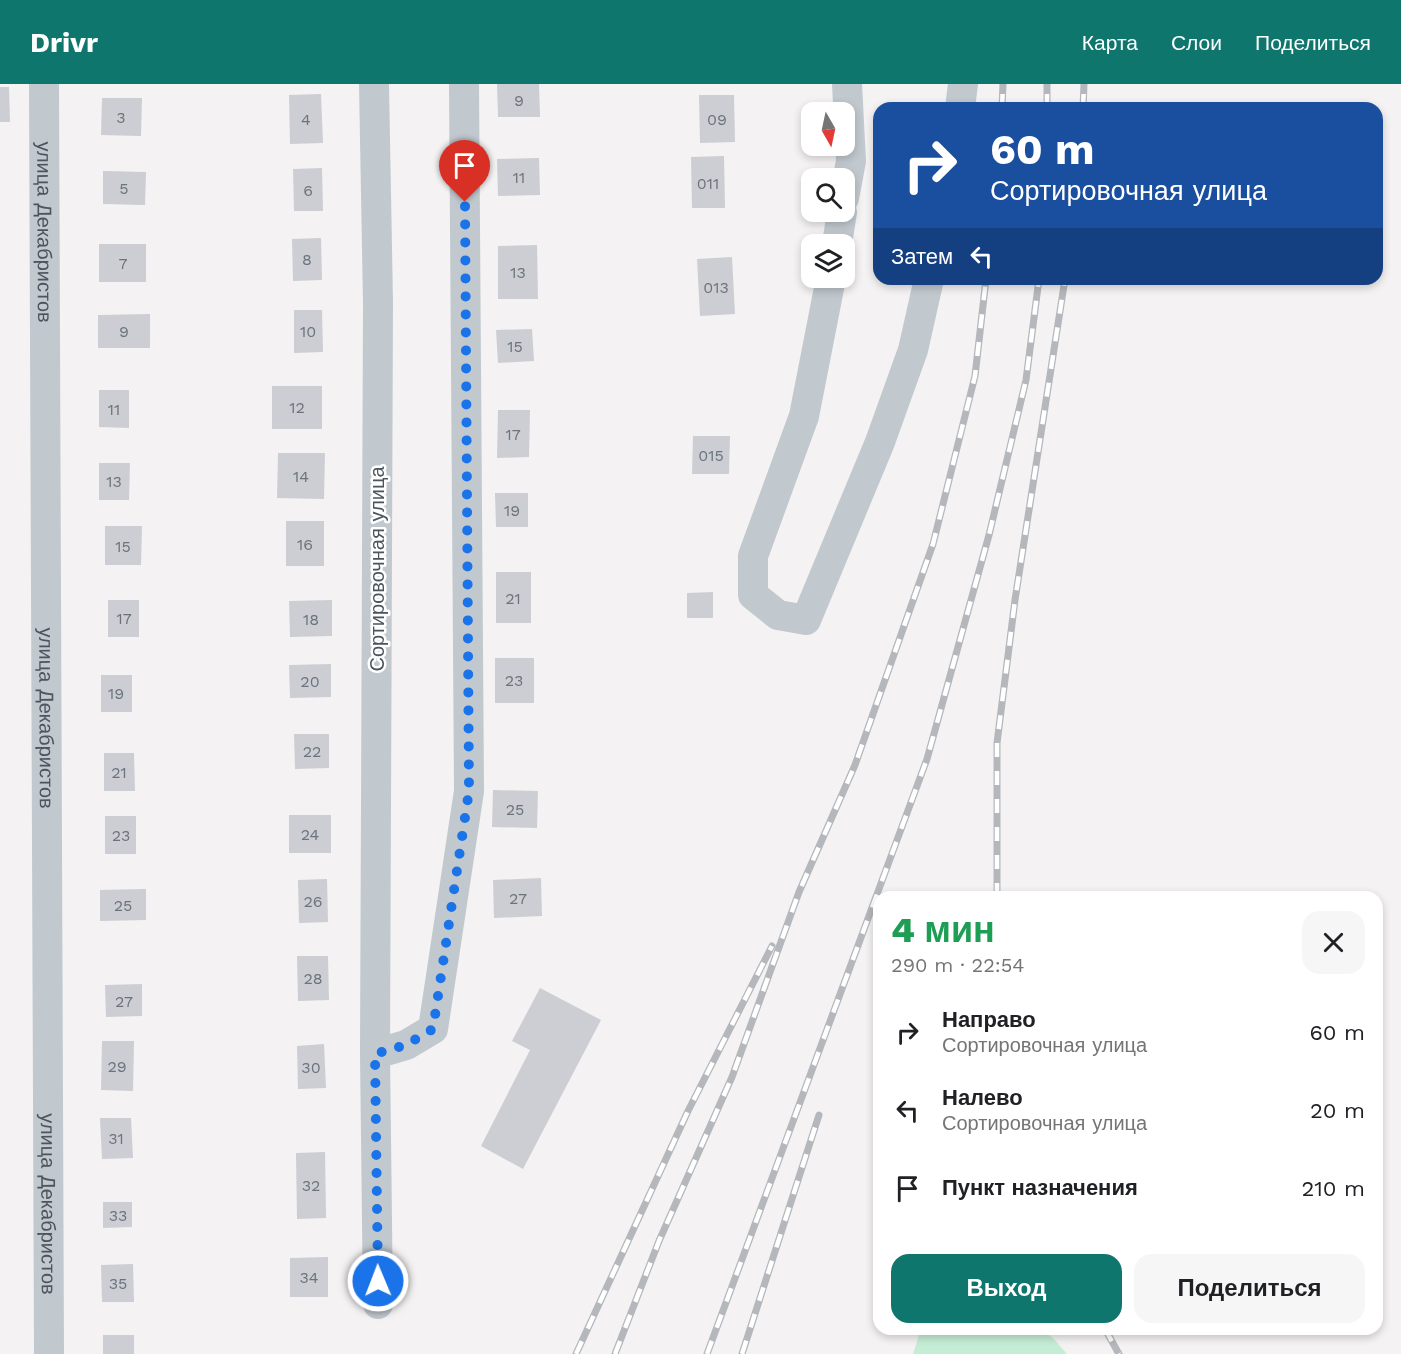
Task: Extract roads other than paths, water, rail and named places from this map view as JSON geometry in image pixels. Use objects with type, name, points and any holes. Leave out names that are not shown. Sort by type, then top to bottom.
[{"type":"street","name":"улица Декабристов","points":[[44,84],[50,1354]]},
{"type":"street","name":"Сортировочная улица","points":[[374,84],[378,303],[375,1054],[378,1304]]},
{"type":"street","points":[[375,1054],[406,1045],[433,1029],[469,791],[464,84]]},
{"type":"street","points":[[848,84],[850,168]]},
{"type":"street","points":[[961,102],[963,84]]},
{"type":"street","points":[[829,288],[804,416],[753,556],[753,595],[778,615],[806,620],[880,442],[913,350],[928,285]]},
{"type":"railway","points":[[1002,102],[1003,84]]},
{"type":"railway","points":[[1047,84],[1047,102]]},
{"type":"railway","points":[[1083,102],[1084,84]]},
{"type":"railway","points":[[615,1354],[659,1241],[732,1077],[799,892],[855,765],[933,544],[975,376],[985,285]]},
{"type":"railway","points":[[878,891],[927,759],[989,535],[1026,380],[1038,285]]},
{"type":"railway","points":[[997,891],[997,743],[1015,600],[1064,285]]},
{"type":"railway","points":[[707,1354],[873,905]]},
{"type":"railway","points":[[576,1354],[688,1111],[772,946]]},
{"type":"railway","points":[[742,1354],[819,1115]]},
{"type":"railway","points":[[1108,1335],[1119,1354]]}]
